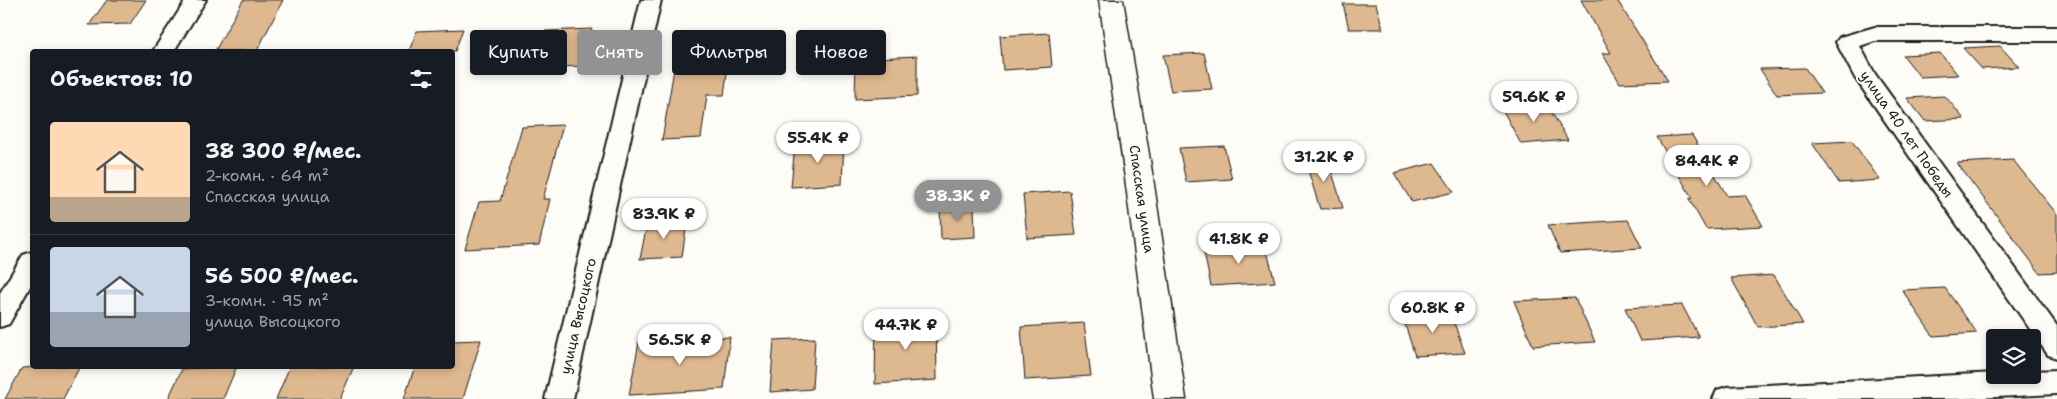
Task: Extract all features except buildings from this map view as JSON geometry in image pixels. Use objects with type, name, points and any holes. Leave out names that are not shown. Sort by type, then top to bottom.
[{"type":"street","points":[[164,49],[196,0]]},
{"type":"street","name":"улица Высоцкого","points":[[558,399],[651,0]]},
{"type":"street","name":"Спасская улица","points":[[1111,0],[1139,178],[1170,399]]},
{"type":"street","name":"улица 40 лет Победы","points":[[2057,34],[1875,34],[1847,42],[1866,78],[2057,346]]},
{"type":"street","points":[[0,316],[30,265]]},
{"type":"street","points":[[1727,399],[2057,382]]}]
